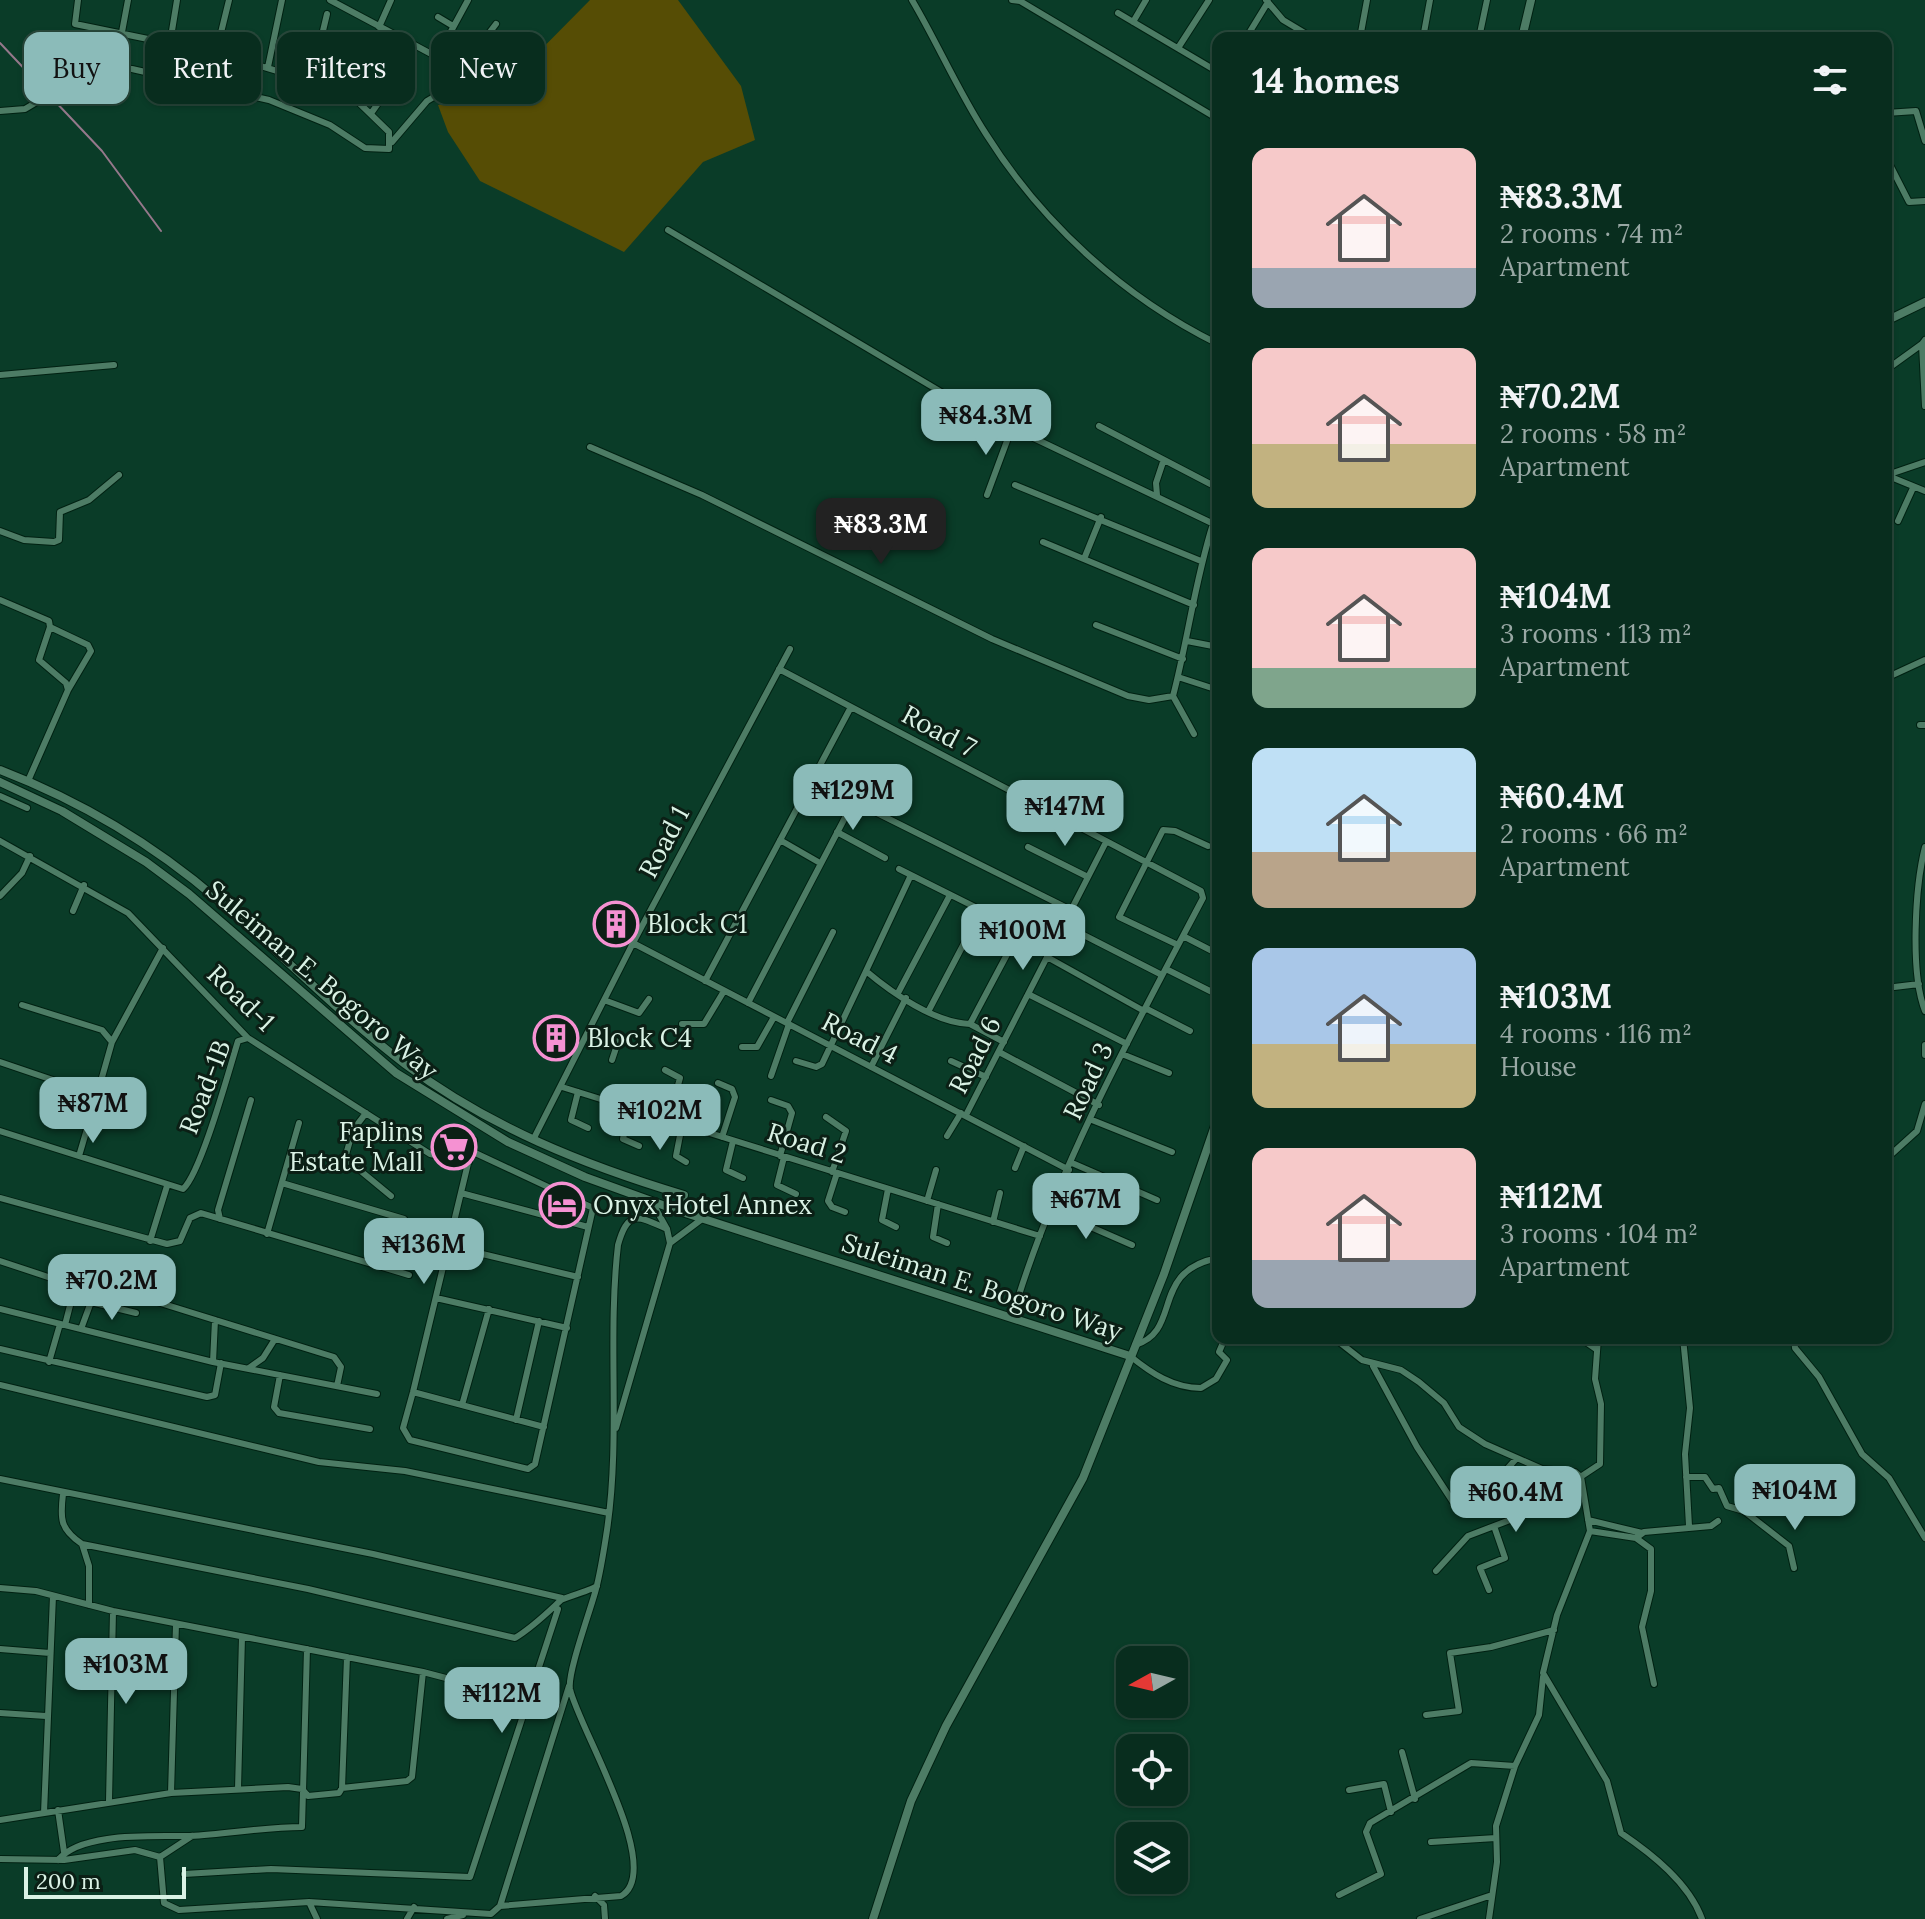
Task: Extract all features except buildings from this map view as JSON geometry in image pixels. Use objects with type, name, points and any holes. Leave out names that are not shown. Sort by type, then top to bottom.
[{"type":"main road","points":[[1523,32],[1531,0]]},
{"type":"main road","points":[[1892,319],[1924,306]]},
{"type":"main road","name":"Suleiman E. Bogoro Way","points":[[0,770],[28,781],[153,851],[218,900],[403,1062],[475,1111],[533,1140],[612,1172],[684,1195],[679,1211]]},
{"type":"main road","name":"Suleiman E. Bogoro Way","points":[[0,782],[62,811],[146,862],[189,894],[386,1065],[444,1106],[544,1159],[702,1219],[1130,1356]]},
{"type":"main road","points":[[873,1919],[911,1801],[1002,1619],[1083,1478],[1212,1133]]},
{"type":"street","points":[[78,0],[75,24],[122,32],[128,0]]},
{"type":"street","points":[[172,32],[177,0]]},
{"type":"street","points":[[221,32],[229,0]]},
{"type":"street","points":[[268,67],[282,0]]},
{"type":"street","points":[[330,0],[431,54]]},
{"type":"street","points":[[379,27],[391,0]]},
{"type":"street","points":[[450,32],[468,0]]},
{"type":"street","points":[[912,0],[984,131],[1038,204],[1109,274],[1172,319],[1212,341]]},
{"type":"street","points":[[1012,0],[1212,116]]},
{"type":"street","points":[[1133,22],[1146,0]]},
{"type":"street","points":[[1178,48],[1209,0]]},
{"type":"street","points":[[1361,32],[1367,0]]},
{"type":"street","points":[[1424,32],[1430,0]]},
{"type":"street","points":[[1480,32],[1487,0]]},
{"type":"street","points":[[1249,32],[1267,1],[1283,20],[1301,32]]},
{"type":"street","points":[[1118,13],[1212,68]]},
{"type":"street","points":[[323,32],[327,14]]},
{"type":"street","points":[[438,17],[453,26]]},
{"type":"street","points":[[490,32],[496,24]]},
{"type":"street","points":[[261,65],[277,70]]},
{"type":"street","points":[[0,111],[25,109],[97,66],[132,69],[269,100],[330,125],[365,148],[389,149],[431,99]]},
{"type":"street","points":[[361,104],[389,132],[392,142]]},
{"type":"street","points":[[372,112],[378,104]]},
{"type":"street","points":[[1892,113],[1916,111],[1925,141]]},
{"type":"street","points":[[1892,169],[1909,202],[1925,201]]},
{"type":"street","points":[[668,230],[1011,430],[1212,523]]},
{"type":"street","points":[[1892,366],[1924,342]]},
{"type":"street","points":[[1924,342],[1925,406]]},
{"type":"street","points":[[0,375],[114,365]]},
{"type":"street","points":[[1099,426],[1212,485]]},
{"type":"street","points":[[987,495],[1011,430]]},
{"type":"street","points":[[590,447],[702,495],[1020,651],[1128,696],[1149,700],[1173,696]]},
{"type":"street","points":[[1157,495],[1156,483],[1163,462]]},
{"type":"street","points":[[1892,473],[1925,462]]},
{"type":"street","points":[[0,531],[24,540],[59,540],[60,512],[89,500],[119,475]]},
{"type":"street","points":[[1892,478],[1925,491]]},
{"type":"street","points":[[1015,485],[1101,517],[1201,561]]},
{"type":"street","points":[[1898,521],[1913,488]]},
{"type":"street","points":[[1084,559],[1101,517]]},
{"type":"street","points":[[1194,734],[1173,696],[1187,641],[1201,561],[1212,535]]},
{"type":"street","points":[[1043,542],[1194,605]]},
{"type":"street","points":[[0,600],[49,621],[50,627],[39,660],[69,685]]},
{"type":"street","points":[[1096,625],[1183,659]]},
{"type":"street","points":[[28,781],[69,685],[90,655],[90,647],[50,627]]},
{"type":"street","points":[[1187,641],[1212,646]]},
{"type":"street","name":"Road 1","points":[[533,1140],[633,943],[790,649]]},
{"type":"street","points":[[1892,675],[1925,660]]},
{"type":"street","name":"Road 7","points":[[779,669],[1198,888],[1203,898]]},
{"type":"street","points":[[1178,677],[1212,688]]},
{"type":"street","points":[[705,981],[851,707]]},
{"type":"street","points":[[748,1003],[860,789],[878,801]]},
{"type":"street","points":[[0,796],[27,808]]},
{"type":"street","points":[[853,801],[1071,910]]},
{"type":"street","points":[[1178,945],[1119,917],[1163,830],[1175,831],[1208,846]]},
{"type":"street","points":[[837,832],[885,858]]},
{"type":"street","points":[[780,840],[820,863]]},
{"type":"street","name":"Road-1","points":[[0,841],[84,885],[128,913],[248,1038],[430,1154],[469,1162]]},
{"type":"street","name":"Road 6","points":[[947,1136],[986,1077],[1106,842]]},
{"type":"street","points":[[1028,847],[1088,877]]},
{"type":"street","points":[[1925,847],[1919,872],[1919,984],[1925,1011]]},
{"type":"street","points":[[0,896],[22,873],[30,856]]},
{"type":"street","points":[[899,869],[1053,946]]},
{"type":"street","points":[[796,1061],[819,1066],[911,875]]},
{"type":"street","points":[[73,911],[84,885]]},
{"type":"street","points":[[898,993],[950,895]]},
{"type":"street","name":"Road 3","points":[[1018,1298],[1070,1166],[1144,1009],[1203,898]]},
{"type":"street","points":[[929,1010],[981,911]]},
{"type":"street","points":[[1064,925],[1212,992]]},
{"type":"street","points":[[970,1024],[1020,930]]},
{"type":"street","points":[[771,1076],[788,1024],[833,932]]},
{"type":"street","points":[[1183,936],[1212,951]]},
{"type":"street","name":"Road 4","points":[[633,943],[1024,1146],[1157,1200]]},
{"type":"street","points":[[79,1156],[112,1042],[163,948]]},
{"type":"street","points":[[1047,957],[1190,1031]]},
{"type":"street","points":[[866,971],[906,998],[949,1021],[970,1024],[1004,1042]]},
{"type":"street","points":[[1892,987],[1919,984]]},
{"type":"street","points":[[682,1024],[701,1027],[724,991]]},
{"type":"street","points":[[1028,994],[1127,1044]]},
{"type":"street","points":[[871,1067],[906,998]]},
{"type":"street","points":[[604,1000],[639,1013],[649,999]]},
{"type":"street","points":[[22,1005],[102,1030],[112,1042]]},
{"type":"street","points":[[742,1047],[757,1047],[774,1017]]},
{"type":"street","points":[[590,1029],[618,1042],[612,1060]]},
{"type":"street","name":"Road-1B","points":[[167,1186],[175,1189],[188,1184],[238,1041],[248,1038]]},
{"type":"street","points":[[1925,1045],[1925,1055]]},
{"type":"street","points":[[999,1052],[1099,1105]]},
{"type":"street","points":[[1122,1054],[1169,1073]]},
{"type":"street","points":[[951,1061],[986,1077]]},
{"type":"street","points":[[0,1062],[97,1095]]},
{"type":"street","points":[[665,1070],[680,1078],[668,1121]]},
{"type":"street","points":[[718,1083],[732,1089],[735,1097],[722,1137]]},
{"type":"street","name":"Road 2","points":[[562,1087],[1040,1236]]},
{"type":"street","points":[[578,1092],[571,1120],[588,1128]]},
{"type":"street","points":[[220,1219],[218,1210],[251,1100]]},
{"type":"street","points":[[771,1100],[788,1106],[792,1113],[777,1185],[796,1194]]},
{"type":"street","points":[[1892,1154],[1917,1131],[1925,1104]]},
{"type":"street","points":[[629,1108],[623,1139],[639,1146]]},
{"type":"street","points":[[366,1113],[353,1130],[345,1158],[391,1196]]},
{"type":"street","points":[[826,1117],[846,1131],[828,1201],[832,1207],[845,1212]]},
{"type":"street","points":[[1092,1120],[1172,1152]]},
{"type":"street","points":[[267,1234],[299,1123]]},
{"type":"street","points":[[682,1125],[675,1151],[676,1156],[686,1162]]},
{"type":"street","points":[[0,1131],[167,1186],[150,1241]]},
{"type":"street","points":[[471,1151],[590,1204],[593,1211],[544,1427],[533,1467],[528,1469],[425,1444],[404,1435],[413,1392],[449,1246],[461,1193],[469,1162],[471,1151],[474,1140]]},
{"type":"street","points":[[733,1141],[726,1170],[743,1178]]},
{"type":"street","points":[[1015,1168],[1024,1146]]},
{"type":"street","points":[[927,1201],[936,1170]]},
{"type":"street","points":[[282,1183],[404,1219]]},
{"type":"street","points":[[888,1189],[882,1220],[896,1227]]},
{"type":"street","points":[[461,1193],[588,1227]]},
{"type":"street","points":[[993,1222],[1000,1193]]},
{"type":"street","points":[[0,1198],[150,1241],[175,1244],[194,1214],[409,1275]]},
{"type":"street","points":[[613,1440],[670,1243],[667,1229],[652,1202]]},
{"type":"street","points":[[938,1204],[933,1237],[947,1243]]},
{"type":"street","points":[[1052,1210],[1132,1245]]},
{"type":"street","points":[[160,1857],[161,1896],[170,1908],[192,1910],[309,1902],[491,1914],[500,1906],[597,1586],[609,1513],[618,1245],[623,1227],[639,1217],[667,1229]]},
{"type":"street","points":[[670,1243],[702,1219]]},
{"type":"street","points":[[449,1246],[578,1277]]},
{"type":"street","points":[[1135,1345],[1156,1333],[1179,1277],[1194,1263],[1212,1259]]},
{"type":"street","points":[[0,1261],[75,1286],[49,1362]]},
{"type":"street","points":[[436,1298],[567,1328]]},
{"type":"street","points":[[154,1301],[337,1359],[341,1367],[337,1386]]},
{"type":"street","points":[[81,1329],[91,1302],[136,1313]]},
{"type":"street","points":[[0,1309],[213,1362],[377,1394]]},
{"type":"street","points":[[462,1405],[489,1309]]},
{"type":"street","points":[[213,1362],[215,1320]]},
{"type":"street","points":[[516,1420],[539,1321]]},
{"type":"street","points":[[249,1368],[263,1358],[275,1339]]},
{"type":"street","points":[[1130,1356],[1151,1373],[1174,1384],[1201,1388],[1222,1372],[1227,1360],[1219,1352],[1222,1344]]},
{"type":"street","points":[[1342,1344],[1371,1365],[1417,1447],[1453,1502],[1498,1479],[1516,1459]]},
{"type":"street","points":[[1592,1344],[1597,1350]]},
{"type":"street","points":[[1436,1571],[1462,1540],[1523,1515],[1600,1464],[1603,1449],[1601,1404],[1595,1379],[1598,1344]]},
{"type":"street","points":[[1684,1344],[1690,1408],[1686,1477],[1689,1526]]},
{"type":"street","points":[[1795,1344],[1819,1377],[1862,1454],[1889,1478],[1925,1538]]},
{"type":"street","points":[[0,1349],[207,1397],[215,1395],[221,1363]]},
{"type":"street","points":[[1371,1365],[1401,1370],[1444,1403],[1459,1427],[1516,1459],[1542,1469],[1575,1472],[1581,1477],[1590,1531],[1554,1630],[1543,1673],[1539,1715],[1515,1766],[1496,1826],[1497,1862],[1489,1919]]},
{"type":"street","points":[[280,1375],[274,1407],[279,1413],[370,1429]]},
{"type":"street","points":[[0,1385],[319,1462],[405,1471],[609,1513]]},
{"type":"street","points":[[413,1392],[544,1427]]},
{"type":"street","points":[[1542,1469],[1551,1497]]},
{"type":"street","points":[[1686,1477],[1705,1477],[1713,1489],[1719,1488],[1727,1506],[1744,1511],[1789,1546],[1794,1568]]},
{"type":"street","points":[[0,1479],[344,1548],[560,1602]]},
{"type":"street","points":[[63,1494],[60,1522],[64,1530],[82,1544],[308,1589],[515,1638],[560,1602],[597,1586]]},
{"type":"street","points":[[1588,1520],[1639,1536],[1649,1545],[1654,1558],[1642,1627],[1654,1684]]},
{"type":"street","points":[[1590,1531],[1639,1536],[1689,1526],[1711,1526],[1718,1521]]},
{"type":"street","points":[[1489,1590],[1480,1568],[1505,1558],[1494,1526]]},
{"type":"street","points":[[82,1544],[89,1566],[89,1605]]},
{"type":"street","points":[[0,1588],[53,1596],[465,1683]]},
{"type":"street","points":[[44,1813],[53,1596]]},
{"type":"street","points":[[184,1874],[271,1869],[470,1877],[560,1602]]},
{"type":"street","points":[[109,1801],[113,1611]]},
{"type":"street","points":[[171,1793],[176,1624]]},
{"type":"street","points":[[1426,1715],[1459,1711],[1450,1653],[1491,1647],[1554,1630]]},
{"type":"street","points":[[238,1789],[242,1637]]},
{"type":"street","points":[[0,1649],[50,1653]]},
{"type":"street","points":[[58,1860],[64,1852],[90,1843],[144,1836],[192,1836],[258,1827],[302,1827],[307,1649]]},
{"type":"street","points":[[0,1820],[171,1793],[302,1789],[308,1796],[339,1793],[342,1788],[347,1657]]},
{"type":"street","points":[[342,1788],[398,1784],[412,1777],[423,1672]]},
{"type":"street","points":[[1543,1673],[1607,1781],[1621,1833],[1651,1854],[1697,1906],[1702,1919]]},
{"type":"street","points":[[500,1906],[541,1905],[625,1894],[633,1879],[620,1808],[569,1686]]},
{"type":"street","points":[[0,1713],[46,1716]]},
{"type":"street","points":[[1402,1752],[1415,1799]]},
{"type":"street","points":[[1339,1895],[1380,1876],[1366,1827],[1471,1763],[1515,1766]]},
{"type":"street","points":[[1349,1790],[1384,1784],[1391,1812]]},
{"type":"street","points":[[58,1810],[64,1852]]},
{"type":"street","points":[[160,1857],[192,1836]]},
{"type":"street","points":[[1431,1842],[1496,1838]]},
{"type":"street","points":[[0,1859],[58,1860],[135,1850],[160,1857]]},
{"type":"street","points":[[1420,1919],[1492,1895]]},
{"type":"street","points":[[595,1896],[604,1905],[605,1919]]},
{"type":"street","points":[[309,1902],[317,1919]]},
{"type":"street","points":[[407,1919],[414,1907]]},
{"type":"street","points":[[447,1919],[466,1914]]},
{"type":"shaded area","points":[[590,0],[678,0],[741,86],[755,140],[703,162],[624,252],[480,181],[448,132],[438,105],[545,104],[545,46]]},
{"type":"waterway","points":[[0,43],[102,151],[161,231]]},
{"type":"place","name":"Block C1","points":[[616,924]]},
{"type":"place","name":"Block C4","points":[[556,1038]]},
{"type":"place","name":"Faplins Estate Mall","points":[[454,1147]]},
{"type":"place","name":"Onyx Hotel Annex","points":[[562,1205]]}]
